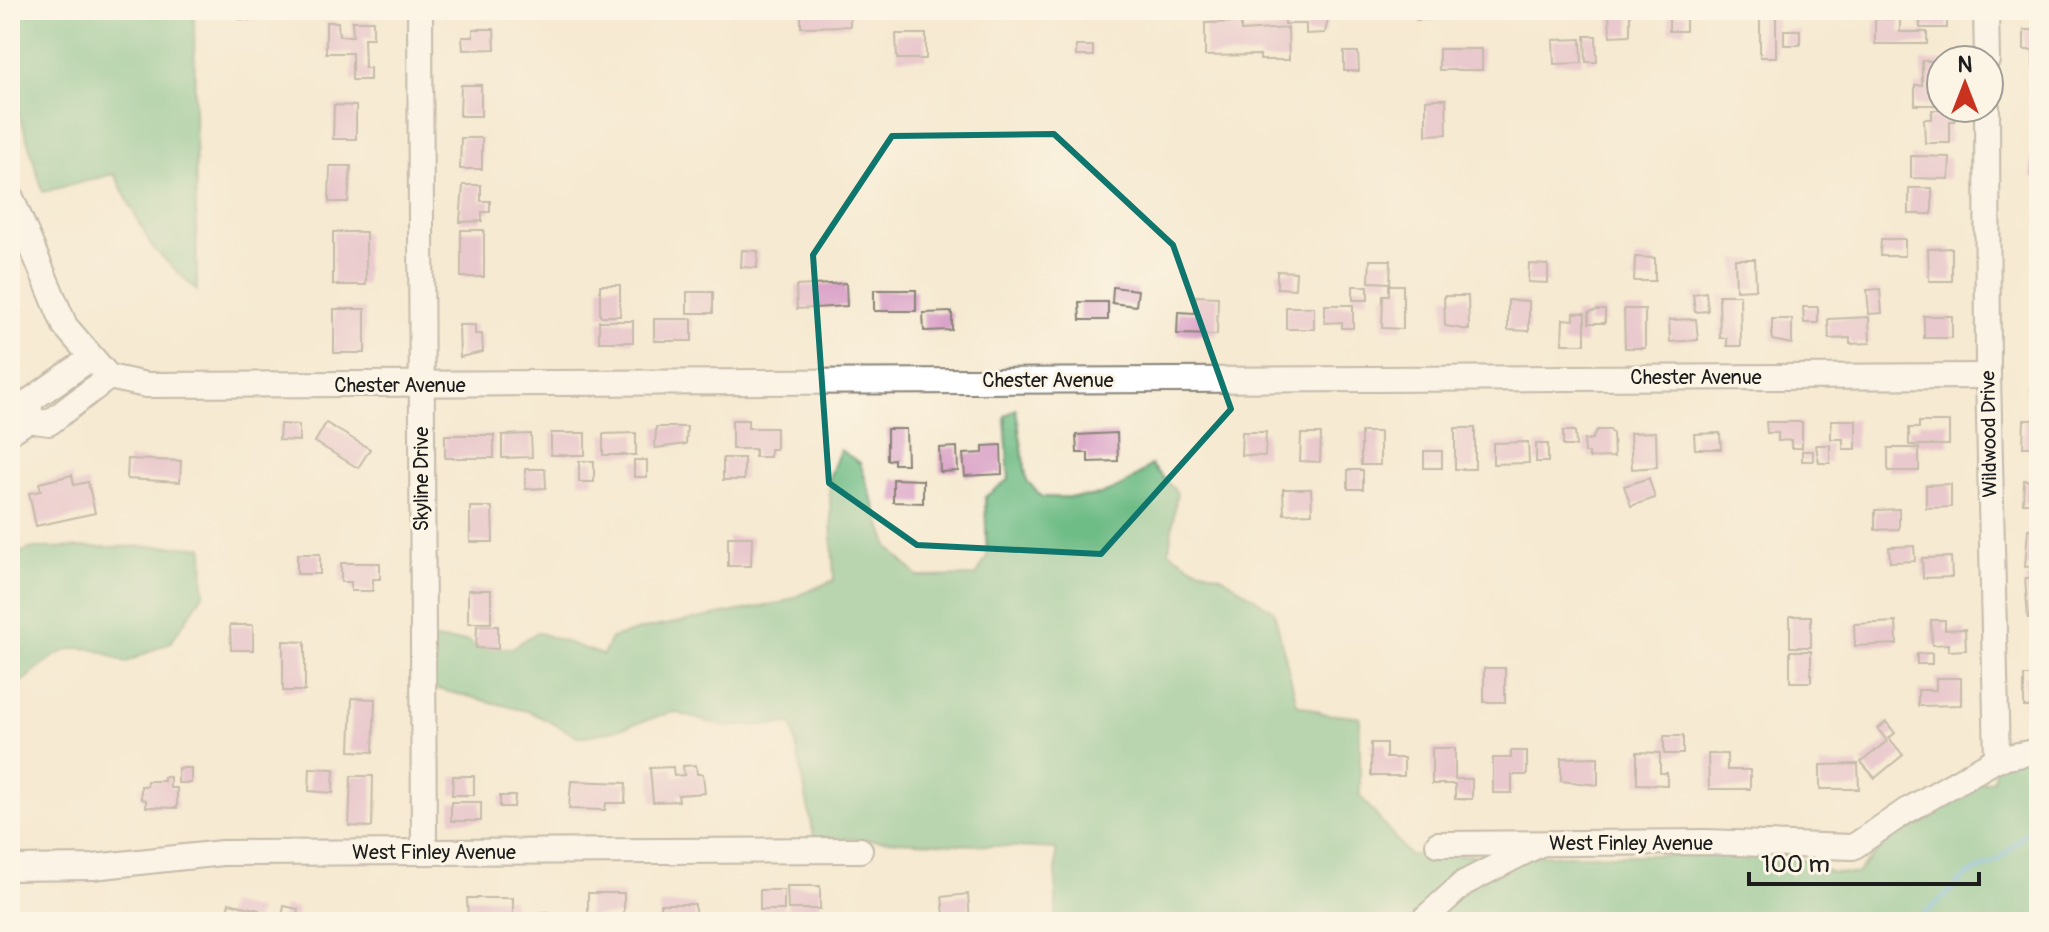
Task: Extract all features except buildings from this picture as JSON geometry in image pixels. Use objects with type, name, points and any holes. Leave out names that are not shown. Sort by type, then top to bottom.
[{"type":"street","name":"Skyline Drive","points":[[420,10],[424,852]]},
{"type":"street","points":[[1986,10],[1987,44]]},
{"type":"street","name":"Wildwood Drive","points":[[1987,124],[1988,376],[1997,759]]},
{"type":"street","points":[[10,195],[65,326],[109,377],[49,423],[19,426]]},
{"type":"street","points":[[19,426],[31,400],[91,358]]},
{"type":"street","name":"Chester Avenue","points":[[109,377],[146,385],[421,386],[766,381],[1988,376]]},
{"type":"street","name":"West Finley Avenue","points":[[1438,844],[1705,842],[1853,847],[1891,820],[1997,759],[2039,751]]},
{"type":"street","points":[[1421,922],[1464,883],[1544,842]]},
{"type":"street","name":"West Finley Avenue","points":[[10,868],[93,867],[222,853],[860,850]]},
{"type":"highlighted area","points":[[1054,134],[1173,245],[1231,409],[1101,554],[917,545],[829,483],[813,255],[892,136]]},
{"type":"green space","points":[[10,10],[194,10],[197,291],[152,247],[114,174],[43,192],[10,82]]},
{"type":"green space","points":[[1016,409],[1027,481],[1042,497],[1101,494],[1125,484],[1151,465],[1177,492],[1169,551],[1192,566],[1221,576],[1274,611],[1297,704],[1326,714],[1360,717],[1360,796],[1409,855],[1792,855],[1830,872],[1856,874],[1903,824],[1956,788],[1993,780],[1997,759],[2039,751],[2039,922],[1056,922],[1056,849],[814,837],[792,724],[725,727],[673,712],[608,732],[579,737],[531,712],[429,687],[427,640],[469,641],[477,648],[512,648],[537,632],[603,655],[611,638],[781,603],[834,580],[829,478],[840,450],[860,463],[889,548],[918,577],[976,576],[987,557],[985,497],[1009,479],[1005,416]]},
{"type":"green space","points":[[203,547],[204,593],[171,642],[125,663],[92,649],[67,650],[17,686],[10,686],[10,556],[33,548]]},
{"type":"waterway","points":[[1908,922],[1929,910],[1967,875],[1999,860],[2039,819]]}]
